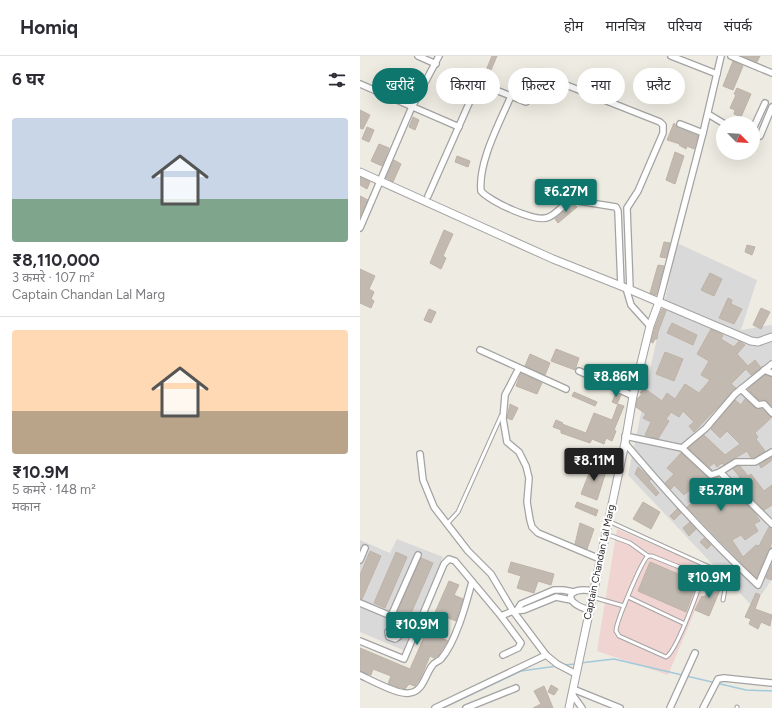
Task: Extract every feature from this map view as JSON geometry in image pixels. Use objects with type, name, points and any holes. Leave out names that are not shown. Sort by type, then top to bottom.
[{"type":"street","points":[[418,56],[436,64]]},
{"type":"street","points":[[360,228],[412,106],[439,56]]},
{"type":"street","points":[[671,56],[717,74]]},
{"type":"street","points":[[659,302],[708,114],[721,56]]},
{"type":"street","points":[[731,56],[772,73]]},
{"type":"street","points":[[428,196],[478,83],[508,95]]},
{"type":"street","points":[[360,84],[458,127]]},
{"type":"street","points":[[569,86],[660,122],[663,125],[663,133],[638,192],[627,208],[626,288]]},
{"type":"street","points":[[759,116],[765,103]]},
{"type":"street","points":[[508,104],[483,169],[480,190],[492,201],[537,218],[549,217],[572,200],[616,207],[618,211],[626,288],[631,305],[650,326]]},
{"type":"street","points":[[760,136],[772,107]]},
{"type":"street","points":[[708,114],[716,119]]},
{"type":"street","points":[[680,124],[703,133]]},
{"type":"street","points":[[360,172],[547,257],[626,288],[751,341],[758,342],[772,337]]},
{"type":"street","name":"Captain Chandan Lal Marg","points":[[569,708],[606,534],[633,396],[650,326],[659,302]]},
{"type":"street","points":[[480,350],[566,389]]},
{"type":"street","points":[[682,448],[706,428],[741,390],[772,364]]},
{"type":"street","points":[[519,368],[505,395],[503,413],[507,442],[519,452],[526,466],[529,478],[528,502],[532,527],[538,533],[600,560]]},
{"type":"street","points":[[764,370],[772,373]]},
{"type":"street","points":[[579,371],[633,396]]},
{"type":"street","points":[[741,390],[758,405],[764,404],[772,413]]},
{"type":"street","points":[[625,439],[682,448],[708,474],[712,475],[736,462],[755,462],[772,452]]},
{"type":"street","points":[[625,439],[661,486],[728,557],[758,585],[772,552]]},
{"type":"street","points":[[420,454],[421,470],[426,490],[434,507],[468,551],[491,574],[546,655],[560,666],[576,671]]},
{"type":"street","points":[[720,472],[770,521]]},
{"type":"street","points":[[360,560],[365,548]]},
{"type":"street","points":[[391,616],[418,555]]},
{"type":"street","points":[[360,641],[404,659],[445,561],[450,559],[455,561],[501,616],[521,643],[518,648],[503,655]]},
{"type":"street","points":[[360,675],[408,694],[418,689],[423,684],[432,666],[441,659],[448,648],[464,612],[472,582]]},
{"type":"street","points":[[501,616],[515,610],[521,604],[558,589],[574,592],[580,590],[593,594]]},
{"type":"street","points":[[571,600],[574,592]]},
{"type":"street","points":[[515,610],[524,610],[556,597],[571,600],[578,607],[589,610]]},
{"type":"street","points":[[360,603],[391,616],[400,623],[402,629],[400,636],[395,639],[389,637],[388,632]]},
{"type":"street","points":[[670,708],[695,653]]},
{"type":"street","points":[[435,708],[546,655]]},
{"type":"street","points":[[703,708],[717,682],[724,678],[749,682],[772,683]]},
{"type":"street","points":[[466,708],[516,688]]},
{"type":"street","points":[[573,692],[582,708]]},
{"type":"street","points":[[573,692],[620,708]]},
{"type":"lane","points":[[447,524],[458,512],[503,413]]},
{"type":"lane","points":[[608,521],[716,570],[726,584],[723,600]]},
{"type":"lane","points":[[606,534],[630,543],[648,556],[652,556],[701,577],[685,624],[672,651],[667,656],[663,656],[616,633],[616,628],[624,606],[648,556]]},
{"type":"lane","points":[[593,594],[624,606]]},
{"type":"lane","points":[[628,597],[685,624]]},
{"type":"shaded area","points":[[677,243],[757,280],[741,330],[772,325],[772,579],[753,607],[628,475]]},
{"type":"shaded area","points":[[617,529],[712,570],[668,675],[597,651]]},
{"type":"shaded area","points":[[397,539],[443,557],[403,650],[360,632],[360,540],[390,553]]},
{"type":"building","points":[[492,56],[497,56],[492,68],[487,68]]},
{"type":"building","points":[[742,56],[760,56],[757,62]]},
{"type":"building","points":[[733,61],[743,66],[733,90],[723,86]]},
{"type":"building","points":[[737,88],[751,94],[741,116],[734,114],[735,110],[730,108],[736,95],[734,94]]},
{"type":"building","points":[[360,110],[370,115],[363,129],[360,128]]},
{"type":"building","points":[[413,117],[419,120],[415,130],[409,127]]},
{"type":"building","points":[[674,123],[678,128],[698,136],[694,149],[687,146],[686,149],[679,145],[680,144],[667,140]]},
{"type":"building","points":[[367,127],[374,130],[369,142],[362,139]]},
{"type":"building","points":[[379,144],[389,148],[382,166],[371,161]]},
{"type":"building","points":[[675,152],[684,156],[675,184],[666,180]]},
{"type":"building","points":[[457,156],[470,161],[468,167],[455,162]]},
{"type":"building","points":[[394,160],[401,164],[393,182],[386,178]]},
{"type":"building","points":[[360,177],[370,182],[367,189],[360,185]]},
{"type":"building","points":[[360,196],[368,200],[360,217]]},
{"type":"building","points":[[573,204],[577,207],[558,223],[555,219]]},
{"type":"building","points":[[444,230],[453,234],[443,256],[446,258],[441,269],[430,263]]},
{"type":"building","points":[[664,242],[670,243],[666,258],[660,257]]},
{"type":"building","points":[[747,245],[755,247],[752,255],[745,252]]},
{"type":"building","points":[[658,265],[664,266],[656,295],[650,293]]},
{"type":"building","points":[[360,269],[375,276],[369,289],[374,292],[371,299],[374,301],[371,308],[360,303]]},
{"type":"building","points":[[710,273],[722,279],[714,296],[701,290]]},
{"type":"building","points":[[728,298],[732,300],[731,304],[742,309],[734,324],[719,318]]},
{"type":"building","points":[[761,308],[770,312],[761,329],[753,325]]},
{"type":"building","points":[[429,309],[436,312],[431,323],[424,320]]},
{"type":"building","points":[[662,309],[666,311],[657,339],[655,339],[653,343],[651,342]]},
{"type":"building","points":[[672,323],[697,335],[693,345],[667,333]]},
{"type":"building","points":[[711,329],[723,335],[721,339],[734,347],[739,341],[745,345],[737,354],[748,366],[755,360],[761,368],[751,375],[746,369],[731,384],[736,388],[694,432],[689,426],[694,422],[683,411],[679,417],[671,412],[666,419],[669,421],[658,439],[645,435],[651,422],[643,418],[646,414],[636,407],[637,399],[642,394],[640,393],[644,388],[662,401],[667,393],[675,399],[685,384],[699,393],[710,380],[701,375],[709,361],[697,354]]},
{"type":"building","points":[[556,349],[579,358],[575,370],[551,361]]},
{"type":"building","points":[[665,352],[683,359],[674,381],[656,374]]},
{"type":"building","points":[[530,354],[550,363],[545,375],[525,366]]},
{"type":"building","points":[[521,373],[542,383],[537,394],[516,386]]},
{"type":"building","points":[[765,375],[772,377],[772,407],[766,400],[759,400],[748,389]]},
{"type":"building","points":[[621,377],[627,380],[624,387],[618,384]]},
{"type":"building","points":[[574,392],[597,402],[595,406],[572,396]]},
{"type":"building","points":[[616,393],[621,395],[617,404],[612,402]]},
{"type":"building","points":[[745,399],[755,408],[762,409],[772,417],[755,433],[758,437],[756,439],[765,451],[754,458],[751,458],[747,451],[724,465],[722,463],[717,467],[714,463],[709,467],[712,470],[688,448],[704,435],[725,455],[740,444],[727,431],[720,438],[711,429],[735,400],[741,405]]},
{"type":"building","points":[[510,404],[518,408],[512,420],[507,418]]},
{"type":"building","points":[[618,404],[624,406],[614,430],[616,431],[612,441],[606,438],[604,444],[592,439],[590,443],[561,433],[561,430],[553,427],[556,420],[563,423],[562,424],[586,433],[594,413],[612,420]]},
{"type":"building","points":[[681,453],[708,478],[718,477],[733,497],[736,494],[755,513],[760,521],[754,524],[758,531],[745,540],[741,535],[732,540],[743,557],[756,545],[759,546],[769,527],[772,528],[772,542],[770,547],[772,548],[768,550],[756,578],[687,507],[699,497],[691,489],[684,495],[674,485],[671,489],[665,483],[674,474],[667,468]]},
{"type":"building","points":[[772,457],[771,461],[761,468],[759,464]]},
{"type":"building","points":[[593,463],[607,468],[597,500],[581,494]]},
{"type":"building","points":[[740,466],[748,476],[751,474],[764,491],[772,485],[772,505],[764,510],[736,482],[740,477],[733,469]]},
{"type":"building","points":[[638,467],[651,479],[649,481],[659,493],[656,496],[635,474]]},
{"type":"building","points":[[577,502],[598,510],[596,516],[575,507]]},
{"type":"building","points":[[643,502],[660,512],[651,529],[633,519]]},
{"type":"building","points":[[677,509],[681,513],[674,520],[670,516]]},
{"type":"building","points":[[690,522],[696,529],[689,536],[683,528]]},
{"type":"building","points":[[580,523],[594,529],[587,549],[575,544]]},
{"type":"building","points":[[704,538],[711,545],[707,549],[700,542]]},
{"type":"building","points":[[370,551],[381,556],[362,599],[360,599],[360,575]]},
{"type":"building","points":[[396,552],[407,557],[385,608],[374,603]]},
{"type":"building","points":[[421,558],[433,563],[409,618],[397,613]]},
{"type":"building","points":[[511,562],[554,574],[551,585],[538,581],[534,593],[517,588],[521,576],[508,572]]},
{"type":"building","points":[[650,562],[697,582],[686,612],[638,591]]},
{"type":"building","points":[[772,564],[772,580],[766,578]]},
{"type":"building","points":[[449,581],[459,585],[454,595],[463,599],[456,621],[446,617],[438,636],[448,641],[438,656],[434,658],[430,656],[420,679],[415,686],[409,684],[405,689],[388,684],[391,676],[373,669],[371,675],[360,671],[360,648],[410,669]]},
{"type":"building","points":[[712,581],[722,585],[709,616],[695,610],[702,596],[705,597]]},
{"type":"building","points":[[756,593],[760,595],[755,609],[772,615],[770,626],[761,622],[758,629],[749,624],[751,619],[745,617]]},
{"type":"building","points":[[551,685],[558,689],[554,695],[548,692]]},
{"type":"building","points":[[544,686],[553,708],[533,708],[541,704],[534,691]]},
{"type":"waterway","points":[[580,663],[614,659],[746,690],[772,691]]},
{"type":"waterway","points":[[564,665],[576,664]]},
{"type":"waterway","points":[[443,708],[521,671],[557,666]]}]
